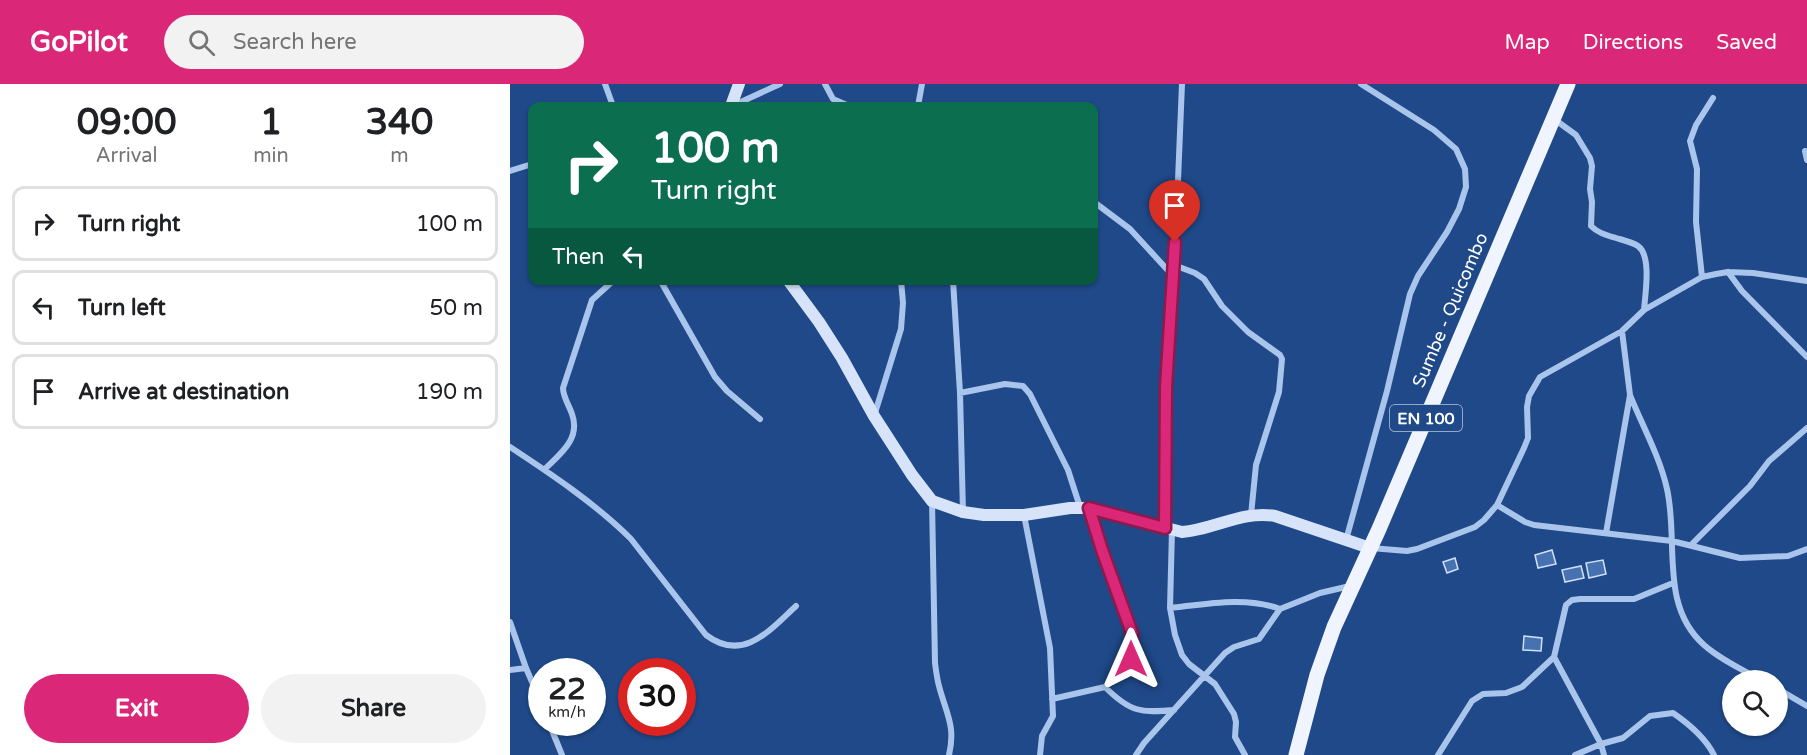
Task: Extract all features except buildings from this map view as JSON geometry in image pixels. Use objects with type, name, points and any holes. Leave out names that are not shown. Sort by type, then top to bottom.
[{"type":"main road","name":"Sumbe - Quicombo","points":[[1296,755],[1317,675],[1334,627],[1354,586],[1568,84]]},
{"type":"street","points":[[605,84],[612,102]]},
{"type":"street","points":[[732,102],[739,84]]},
{"type":"street","points":[[740,102],[780,84]]},
{"type":"street","points":[[825,84],[833,99],[840,102]]},
{"type":"street","points":[[919,102],[922,84]]},
{"type":"street","points":[[1182,84],[1174,277],[1166,387],[1170,608],[1182,655],[1188,664],[1218,687],[1234,714],[1235,737],[1245,755]]},
{"type":"street","points":[[1346,541],[1387,391],[1410,294],[1460,209],[1466,187],[1465,169],[1456,149],[1434,130],[1361,84]]},
{"type":"street","points":[[1702,277],[1696,222],[1697,169],[1690,141],[1695,125],[1713,98]]},
{"type":"street","points":[[1553,118],[1576,135],[1590,158],[1592,166],[1591,226],[1599,233],[1640,247],[1645,253],[1644,310]]},
{"type":"street","points":[[1805,151],[1807,160]]},
{"type":"street","points":[[510,171],[528,165]]},
{"type":"street","points":[[1098,205],[1130,230],[1174,277]]},
{"type":"street","points":[[1174,265],[1204,279],[1222,306],[1248,332],[1280,355],[1282,359],[1279,392],[1256,465],[1251,514]]},
{"type":"street","points":[[1728,272],[1748,297],[1807,357]]},
{"type":"street","points":[[792,285],[842,358],[874,416],[912,475],[932,501],[963,512],[984,515],[1024,515],[1085,508],[1182,532],[1197,531],[1251,514],[1263,513],[1370,548],[1407,550],[1417,549],[1475,527],[1497,505],[1528,438],[1527,407],[1540,377],[1622,331],[1644,310],[1702,277],[1728,272],[1753,273],[1807,281]]},
{"type":"street","points":[[545,469],[571,442],[574,430],[573,417],[563,388],[592,300],[608,285]]},
{"type":"street","points":[[663,285],[715,377],[727,391],[760,419]]},
{"type":"street","points":[[874,416],[902,329],[901,285]]},
{"type":"street","points":[[953,285],[960,393],[963,512]]},
{"type":"street","points":[[1622,331],[1630,395],[1667,489],[1673,583],[1678,606],[1692,632],[1714,653],[1744,670]]},
{"type":"street","points":[[960,393],[1005,384],[1023,386],[1030,394],[1085,508],[1132,633],[1132,648],[1128,665],[1114,681],[1105,687],[1052,699]]},
{"type":"street","points":[[1606,533],[1630,395]]},
{"type":"street","points":[[1691,545],[1750,486],[1764,466],[1807,429]]},
{"type":"street","points":[[510,447],[545,469],[631,539],[706,635],[717,643],[728,646],[742,645],[756,640],[796,606]]},
{"type":"street","points":[[932,501],[935,663],[939,686],[952,727],[949,755]]},
{"type":"street","points":[[1497,505],[1524,522],[1534,525],[1672,541],[1740,558],[1788,556],[1807,549]]},
{"type":"street","points":[[1024,515],[1049,638],[1053,716],[1042,736],[1040,755]]},
{"type":"street","points":[[1438,755],[1473,701],[1483,694],[1506,693],[1522,687],[1554,657],[1564,611],[1566,605],[1572,600],[1634,599],[1673,583]]},
{"type":"street","points":[[1136,755],[1230,649],[1259,639],[1280,609],[1320,593],[1354,586]]},
{"type":"street","points":[[1170,608],[1225,602],[1267,604],[1280,609]]},
{"type":"street","points":[[510,622],[528,673]]},
{"type":"street","points":[[1554,657],[1601,744],[1604,755]]},
{"type":"street","points":[[510,670],[526,668]]},
{"type":"street","points":[[1105,687],[1127,707],[1153,712],[1174,710]]},
{"type":"street","points":[[1788,695],[1807,706]]},
{"type":"street","points":[[1575,755],[1623,738],[1650,716],[1673,713],[1697,733],[1714,755]]},
{"type":"street","points":[[554,736],[562,755]]},
{"type":"route","points":[[1131,659],[1132,633],[1089,508],[1165,528],[1166,387],[1175,242]]}]
